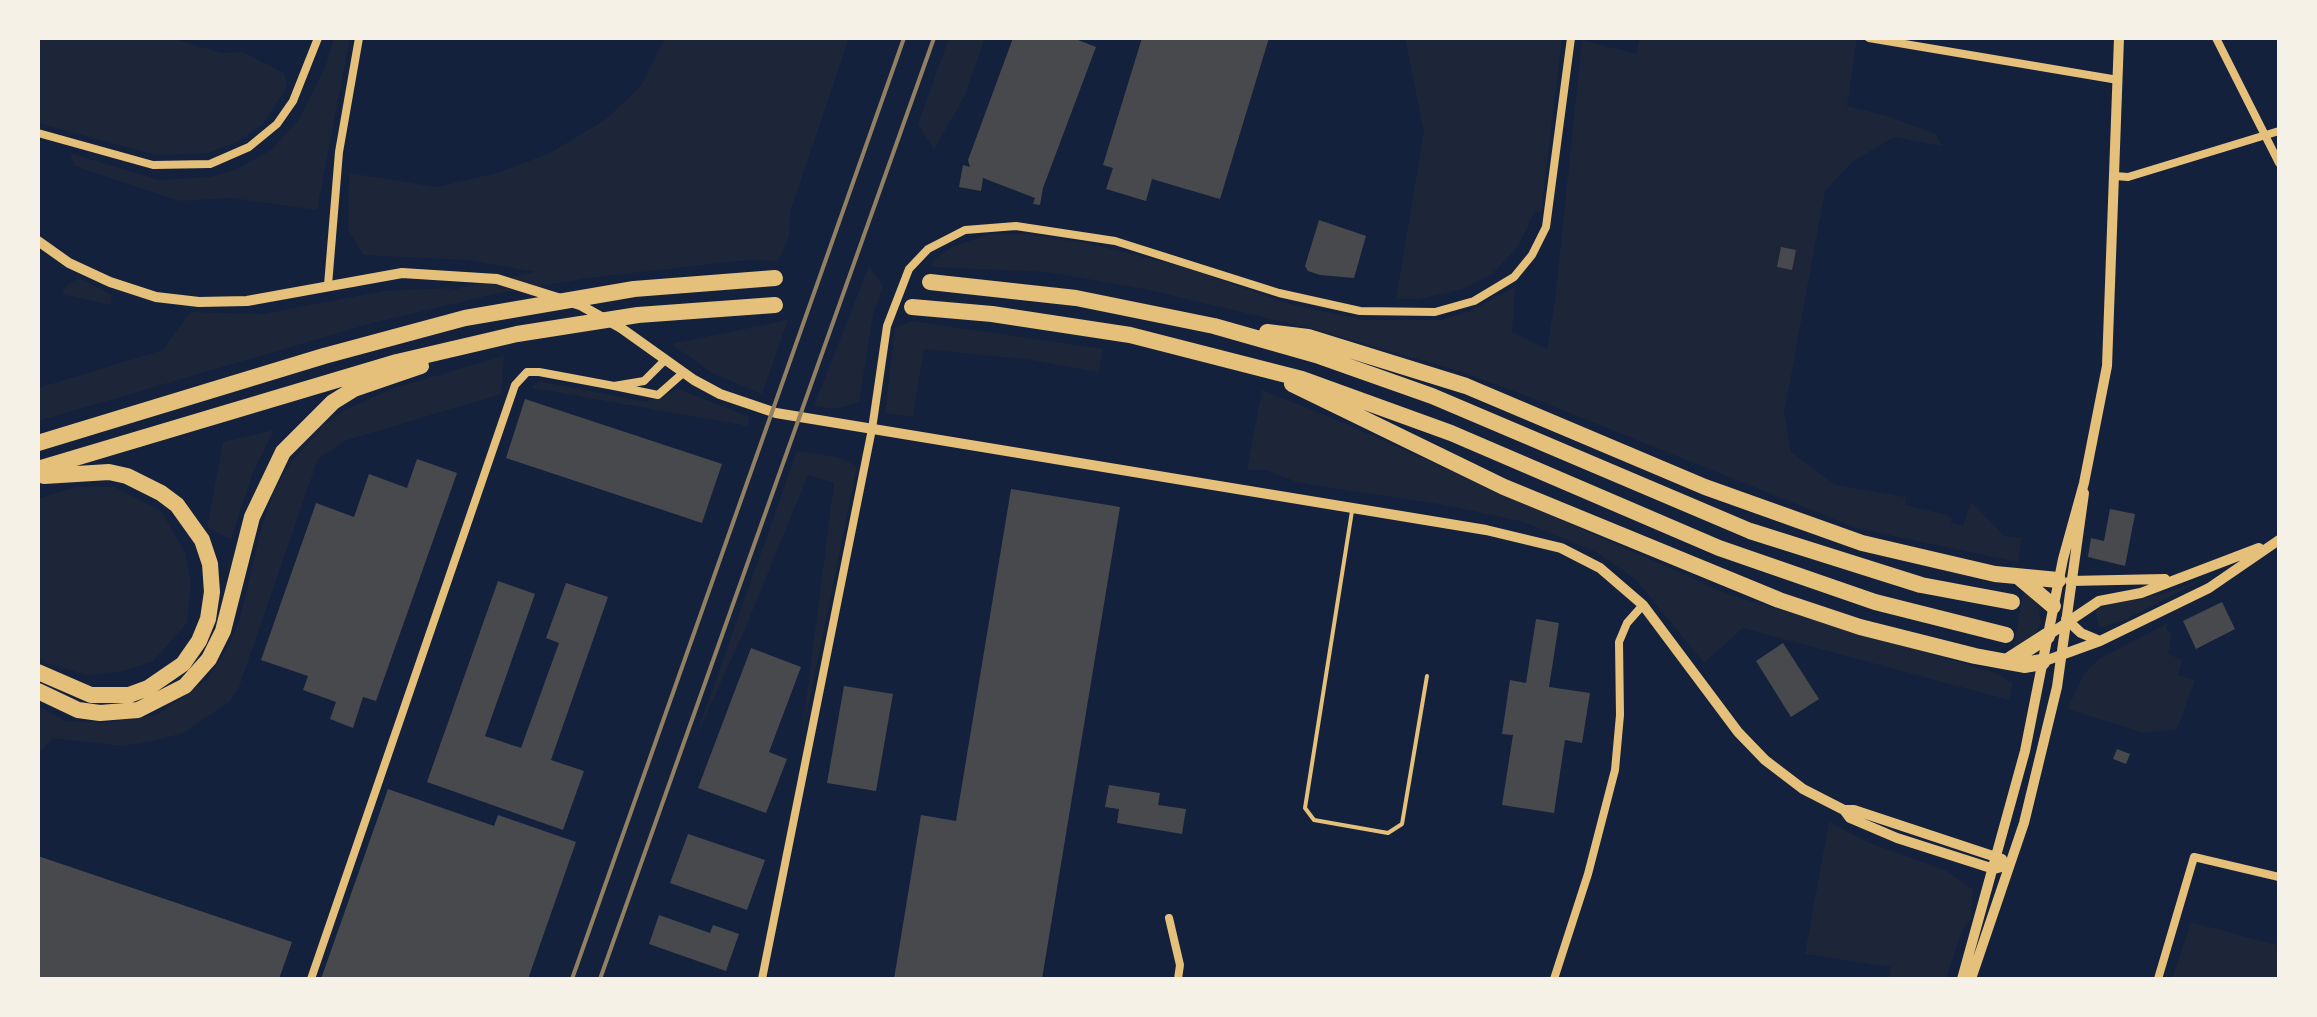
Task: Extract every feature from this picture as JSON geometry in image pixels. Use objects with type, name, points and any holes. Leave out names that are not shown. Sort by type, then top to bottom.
[{"type":"highway","points":[[38,443],[324,356],[465,318],[634,289],[775,278]]},
{"type":"highway","points":[[930,282],[1076,298],[1214,326],[1316,355],[1432,396],[1750,531],[1921,585],[2012,602]]},
{"type":"highway","points":[[38,469],[439,351],[517,334],[638,315],[775,305]]},
{"type":"highway","points":[[912,307],[1069,325],[1251,364],[1395,411],[1771,567],[1875,602],[2006,635]]},
{"type":"highway","points":[[1214,326],[1308,337],[1504,400],[1628,455],[1796,522],[1927,560],[2021,579],[2066,581]]},
{"type":"highway","points":[[38,691],[78,710],[100,713],[138,710],[169,698],[185,686],[201,670],[220,639],[255,508],[283,452],[333,402],[354,389],[418,368],[439,351]]},
{"type":"highway","points":[[1251,364],[1504,487],[1680,562],[1860,627],[2024,665],[2042,662]]},
{"type":"highway","points":[[38,477],[109,472],[136,479],[161,493],[177,505],[202,540],[210,564],[212,592],[208,619],[199,641],[183,664],[148,688],[129,695],[91,695],[38,672]]},
{"type":"highway","points":[[2021,579],[2053,606]]},
{"type":"highway","points":[[2008,661],[2047,636]]},
{"type":"street","points":[[38,133],[153,165],[210,164],[249,147],[277,124],[293,101],[318,38]]},
{"type":"street","points":[[328,285],[336,184],[359,38]]},
{"type":"street","points":[[762,979],[872,429],[887,326],[898,290],[909,269],[928,249],[965,230],[1016,226],[1115,241],[1307,301],[1371,313],[1435,312],[1474,301],[1504,285],[1532,255],[1549,218],[1571,38]]},
{"type":"street","points":[[1869,38],[2118,80]]},
{"type":"street","points":[[1971,979],[2024,823],[2062,655],[2067,621],[2066,581],[2110,340],[2119,38]]},
{"type":"street","points":[[2216,38],[2241,93],[2279,163]]},
{"type":"street","points":[[2115,176],[2128,177],[2279,131]]},
{"type":"street","points":[[38,241],[89,273],[156,297],[199,302],[247,301],[402,273],[497,279],[538,289],[580,305],[720,394],[776,413],[1486,530],[1561,548],[1600,568],[1643,605],[1738,732],[1765,760],[1803,789],[1844,810],[1850,818],[1897,838],[1994,869],[2009,865]]},
{"type":"street","points":[[614,386],[644,381],[665,360]]},
{"type":"street","points":[[311,979],[515,385],[527,372],[539,372],[658,395],[683,373]]},
{"type":"street","points":[[2047,636],[2099,601],[2141,593],[2279,540]]},
{"type":"street","points":[[2042,662],[2100,641],[2209,588],[2279,540]]},
{"type":"street","points":[[2066,581],[2135,582],[2191,575]]},
{"type":"street","points":[[1962,979],[2025,751],[2053,606],[2066,581]]},
{"type":"street","points":[[1554,979],[1588,874],[1615,770],[1620,715],[1619,642],[1627,623],[1643,605]]},
{"type":"street","points":[[2053,606],[2081,633],[2100,641]]},
{"type":"street","points":[[1844,810],[1854,810],[1998,856],[2009,865]]},
{"type":"street","points":[[2158,979],[2194,857],[2279,877]]},
{"type":"street","points":[[1169,918],[1180,965],[1178,979]]},
{"type":"lane","points":[[1353,509],[1305,808],[1314,820],[1388,833],[1402,824],[1427,676]]},
{"type":"shaded area","points":[[38,38],[171,38],[221,53],[243,52],[284,73],[287,87],[263,124],[237,142],[208,153],[156,155],[38,123]]},
{"type":"shaded area","points":[[334,38],[350,38],[317,210],[231,198],[180,201],[75,166],[70,153],[158,180],[211,177],[237,169],[271,150],[298,121],[326,65]]},
{"type":"shaded area","points":[[665,38],[849,38],[790,212],[789,236],[778,261],[748,260],[588,278],[499,293],[376,322],[38,421],[38,388],[163,350],[190,312],[263,314],[384,291],[452,288],[447,291],[535,272],[467,260],[363,255],[348,229],[349,173],[436,187],[497,173],[550,153],[605,120],[641,86]]},
{"type":"shaded area","points":[[949,38],[985,38],[964,97],[934,149],[918,124]]},
{"type":"shaded area","points":[[1405,38],[1562,38],[1541,213],[1535,211],[1519,245],[1492,274],[1462,289],[1419,299],[1396,299],[1424,132]]},
{"type":"shaded area","points":[[1640,38],[1857,38],[1847,106],[1887,116],[1936,134],[1942,146],[1894,137],[1852,162],[1825,191],[1784,413],[1791,452],[1836,485],[1905,497],[1905,505],[1947,515],[1952,518],[1951,523],[1963,526],[1971,502],[2004,536],[2022,538],[2018,562],[1856,528],[1462,372],[1317,330],[1149,290],[1048,272],[932,267],[933,260],[952,247],[989,234],[1027,234],[1086,243],[1184,267],[1289,304],[1364,320],[1440,320],[1470,311],[1515,287],[1512,332],[1547,349],[1555,301],[1582,40],[1636,54]]},
{"type":"shaded area","points":[[869,266],[883,286],[873,314],[859,402],[835,409],[814,406]]},
{"type":"shaded area","points":[[79,278],[112,295],[111,305],[62,294],[68,284]]},
{"type":"shaded area","points":[[788,320],[762,394],[714,374],[671,344]]},
{"type":"shaded area","points":[[911,321],[1103,349],[1099,372],[1032,360],[924,349],[913,417],[885,413],[895,328]]},
{"type":"shaded area","points":[[504,356],[501,394],[344,441],[318,459],[239,687],[229,702],[183,733],[154,741],[121,746],[53,738],[38,754],[38,706],[66,721],[106,723],[157,715],[207,680],[240,619],[262,525],[277,485],[291,462],[324,425],[343,411],[391,389]]},
{"type":"shaded area","points":[[539,381],[646,402],[678,389],[749,417],[748,426],[532,388]]},
{"type":"shaded area","points":[[1262,390],[1337,420],[1730,595],[1996,673],[2013,683],[2009,700],[1743,628],[1704,663],[1636,580],[1596,552],[1521,521],[1439,504],[1299,483],[1266,470],[1247,470]]},
{"type":"shaded area","points":[[274,430],[253,472],[231,539],[207,528],[223,442]]},
{"type":"shaded area","points":[[797,451],[837,457],[857,466],[801,742],[834,483],[808,475],[745,629],[695,739]]},
{"type":"shaded area","points":[[75,487],[115,487],[161,511],[185,552],[191,584],[187,623],[153,661],[124,671],[86,675],[47,663],[38,657],[38,499]]},
{"type":"shaded area","points":[[2204,579],[2127,619],[2100,628],[2094,607],[2162,594]]},
{"type":"shaded area","points":[[2024,590],[2039,607],[2041,623],[2032,639],[2013,649]]},
{"type":"shaded area","points":[[2168,623],[2166,628],[2171,634],[2168,654],[2183,660],[2178,675],[2195,680],[2177,729],[2144,733],[2067,709],[2084,674],[2099,659]]},
{"type":"shaded area","points":[[1829,822],[1867,842],[1947,871],[1973,890],[1971,918],[1962,931],[1946,979],[1889,979],[1891,967],[1805,954]]},
{"type":"shaded area","points":[[2191,922],[2276,945],[2279,937],[2279,979],[2172,979]]},
{"type":"building","points":[[1013,38],[1073,38],[1096,47],[1043,188],[1040,205],[1033,204],[1035,198],[983,178],[981,191],[959,187],[963,165],[970,167],[968,160]]},
{"type":"building","points":[[1142,38],[1269,38],[1220,199],[1152,179],[1146,201],[1106,189],[1113,168],[1103,165]]},
{"type":"building","points":[[1319,220],[1366,236],[1354,278],[1308,271],[1305,266]]},
{"type":"building","points":[[1781,247],[1796,250],[1792,270],[1777,267]]},
{"type":"building","points":[[525,399],[722,464],[702,523],[506,458]]},
{"type":"building","points":[[417,459],[457,473],[376,701],[363,697],[353,728],[330,719],[336,702],[303,690],[308,676],[261,660],[316,503],[354,517],[369,474],[407,488]]},
{"type":"building","points":[[1011,489],[1120,507],[1042,979],[894,979],[921,815],[956,821]]},
{"type":"building","points":[[2110,509],[2135,514],[2125,566],[2088,557],[2091,538],[2104,541]]},
{"type":"building","points":[[498,581],[535,594],[485,736],[521,748],[559,643],[546,638],[566,583],[608,597],[551,760],[584,771],[563,830],[427,782]]},
{"type":"building","points":[[2222,602],[2235,629],[2196,649],[2183,621]]},
{"type":"building","points":[[1536,619],[1559,623],[1549,687],[1590,693],[1582,743],[1565,740],[1554,813],[1502,805],[1513,735],[1502,734],[1510,680],[1526,683]]},
{"type":"building","points":[[1783,643],[1819,699],[1791,717],[1756,661]]},
{"type":"building","points":[[751,648],[801,667],[769,752],[787,759],[766,813],[698,788]]},
{"type":"building","points":[[844,686],[893,694],[876,791],[827,783]]},
{"type":"building","points":[[2117,749],[2130,754],[2126,764],[2113,759]]},
{"type":"building","points":[[1109,785],[1160,793],[1158,805],[1186,809],[1182,834],[1117,823],[1119,809],[1105,807]]},
{"type":"building","points":[[388,789],[494,826],[498,815],[576,842],[528,979],[321,979]]},
{"type":"building","points":[[688,834],[765,860],[747,910],[670,883]]},
{"type":"building","points":[[38,856],[292,942],[279,979],[38,979]]},
{"type":"building","points":[[659,915],[710,933],[713,925],[739,934],[726,971],[649,944]]},
{"type":"railway","points":[[572,979],[904,38]]},
{"type":"railway","points":[[600,979],[934,38]]}]
